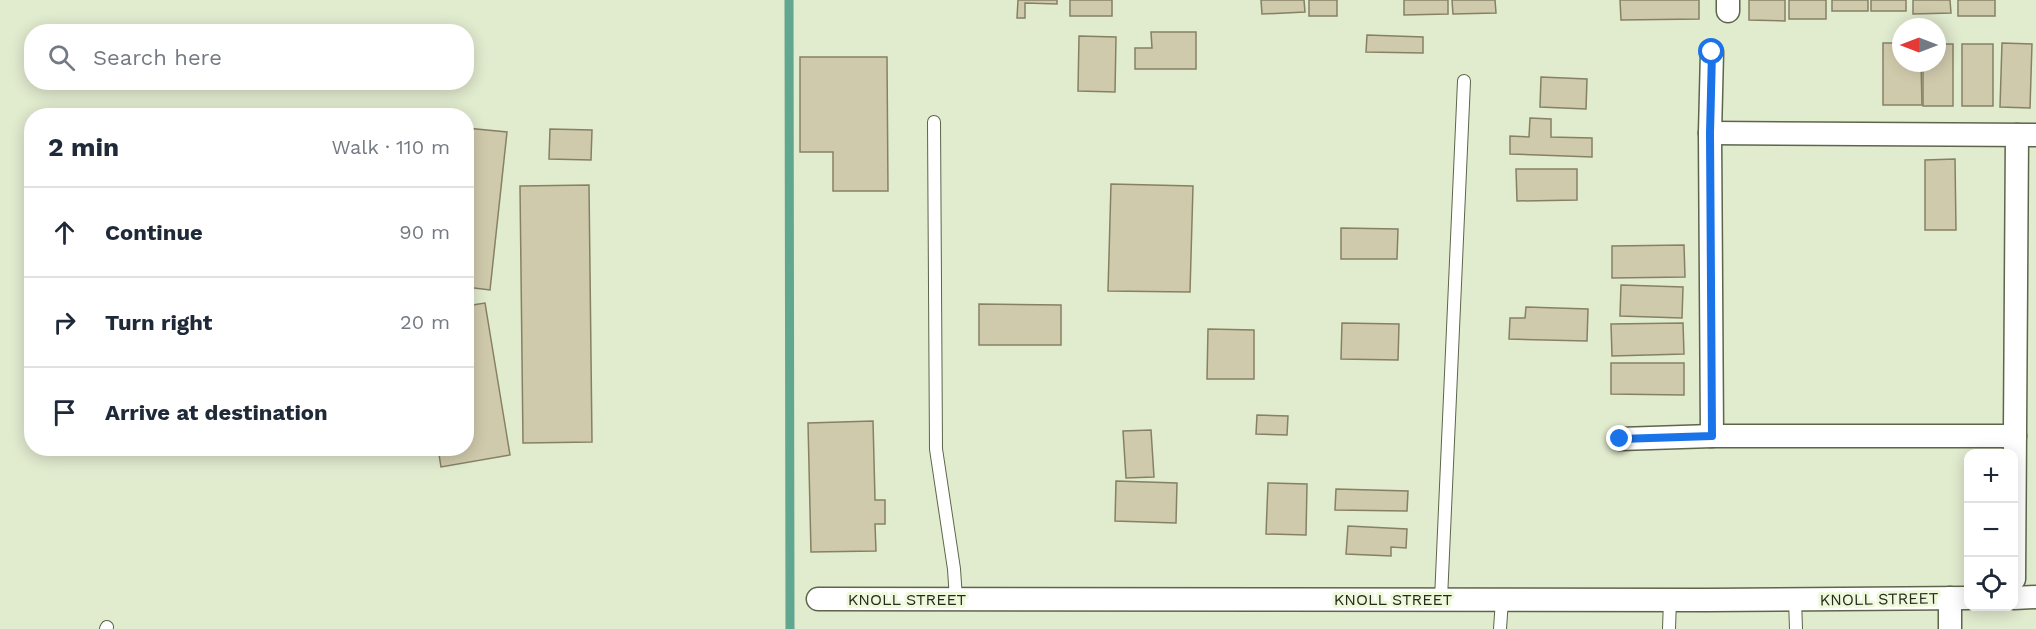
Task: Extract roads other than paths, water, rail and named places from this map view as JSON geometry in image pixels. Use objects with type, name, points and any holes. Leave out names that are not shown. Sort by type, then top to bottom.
[{"type":"street","points":[[1712,52],[1710,133],[1712,436]]},
{"type":"street","points":[[1710,133],[2026,135],[2015,436],[2013,557]]},
{"type":"street","points":[[1620,439],[1712,436],[2015,436]]},
{"type":"street","points":[[2018,597],[2036,597]]},
{"type":"street","points":[[1950,629],[1959,598]]},
{"type":"street","name":"KNOLL STREET","points":[[818,599],[1959,598]]},
{"type":"lane","points":[[1441,599],[1464,81]]},
{"type":"lane","points":[[934,122],[936,449],[954,569],[956,599]]},
{"type":"lane","points":[[1795,599],[1796,629]]},
{"type":"lane","points":[[1500,629],[1502,600]]},
{"type":"lane","points":[[1669,629],[1670,600]]},
{"type":"waterway","points":[[789,0],[790,629]]}]
